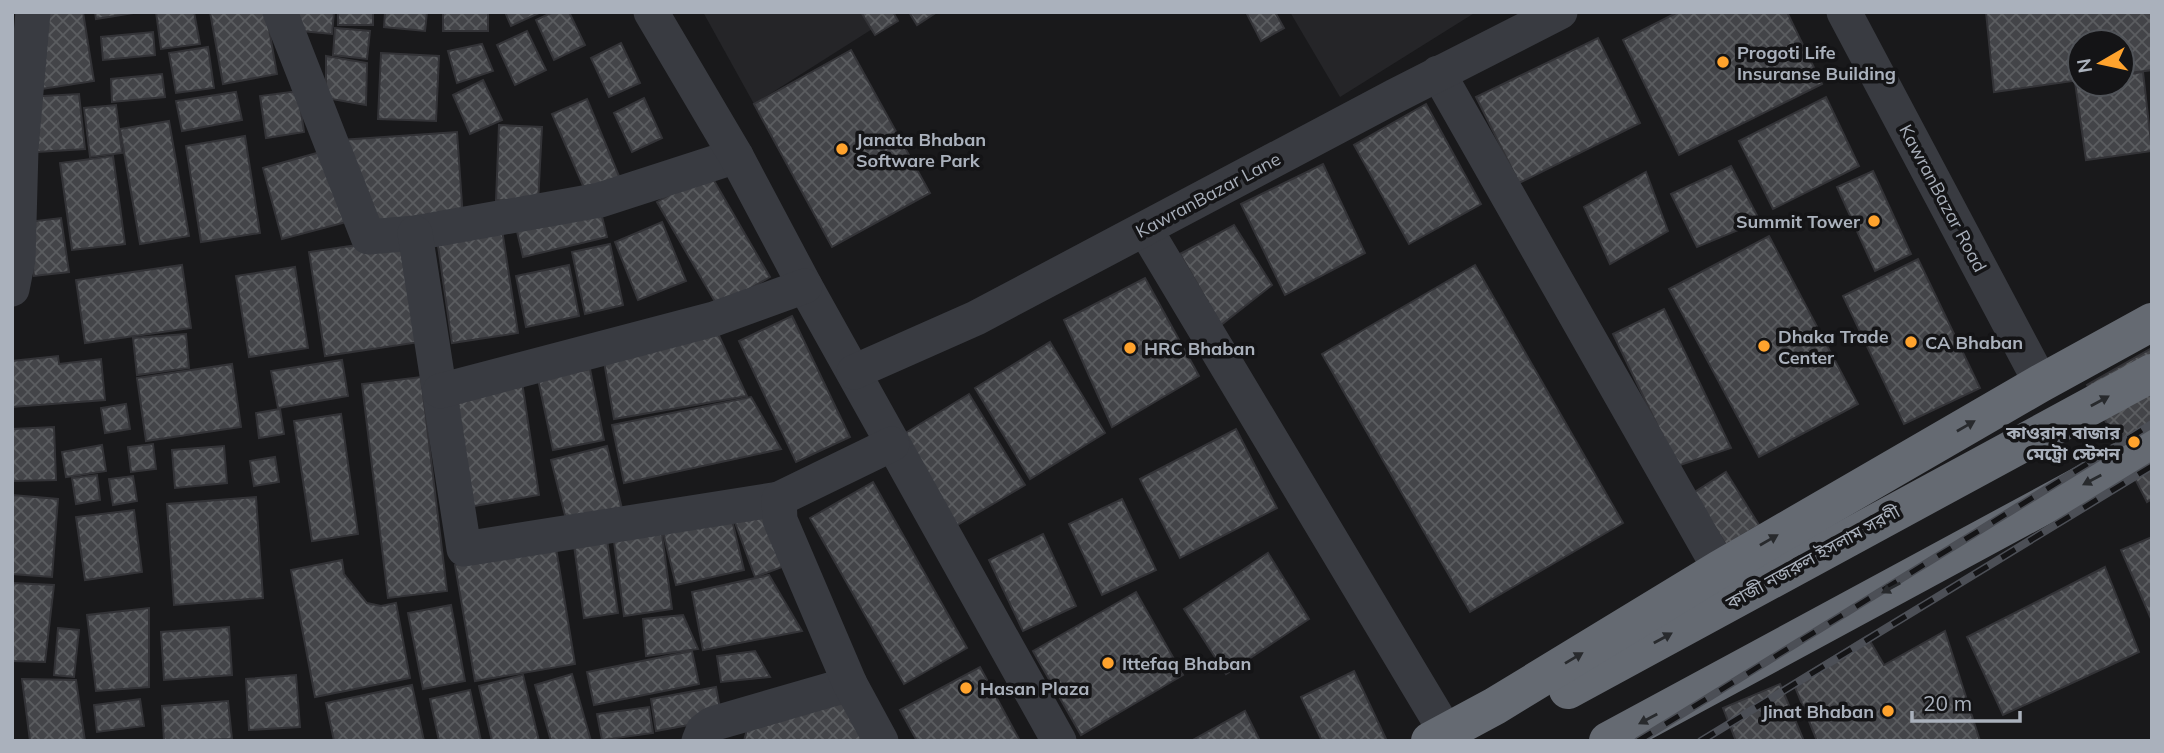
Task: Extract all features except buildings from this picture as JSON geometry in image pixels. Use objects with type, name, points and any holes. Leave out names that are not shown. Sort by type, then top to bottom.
[{"type":"highway","points":[[1450,738],[1495,706],[1720,569],[2041,383],[2152,322]]},
{"type":"highway","name":"কাজী নজরুল ইসলাম সরণী","points":[[1450,738],[2152,373]]},
{"type":"highway","points":[[1608,741],[2152,447]]},
{"type":"street","points":[[12,289],[18,259],[21,149],[33,12]]},
{"type":"street","points":[[280,12],[368,237],[415,233],[600,200],[736,156]]},
{"type":"street","points":[[651,12],[736,156],[805,286],[1059,741]]},
{"type":"street","name":"KawranBazar Lane","points":[[854,372],[976,318],[1560,12]]},
{"type":"street","name":"KawranBazar Road","points":[[1844,12],[2041,383]]},
{"type":"street","points":[[1438,74],[1720,569]]},
{"type":"street","points":[[1145,229],[1450,738]]},
{"type":"street","points":[[415,233],[464,549],[779,499],[892,443]]},
{"type":"street","points":[[440,391],[714,318],[805,286]]},
{"type":"street","points":[[779,499],[780,520],[850,684],[881,741]]},
{"type":"street","points":[[699,741],[703,732],[712,724],[850,684]]},
{"type":"shaded area","points":[[703,12],[899,12],[754,104]]},
{"type":"shaded area","points":[[1290,12],[1476,12],[1340,97]]},
{"type":"railway","points":[[1638,741],[2152,424]]},
{"type":"railway","points":[[1701,741],[2152,466]]},
{"type":"place","name":"Progoti Life Insuranse Building","points":[[1723,62]]},
{"type":"place","name":"Janata Bhaban Software Park","points":[[842,149]]},
{"type":"place","name":"Summit Tower","points":[[1874,221]]},
{"type":"place","name":"CA Bhaban","points":[[1911,342]]},
{"type":"place","name":"Dhaka Trade Center","points":[[1764,346]]},
{"type":"place","name":"HRC Bhaban","points":[[1130,348]]},
{"type":"place","name":"কাওরান বাজার মেট্রো স্টেশন","points":[[2134,442]]},
{"type":"place","name":"Ittefaq Bhaban","points":[[1108,663]]},
{"type":"place","name":"Hasan Plaza","points":[[966,688]]},
{"type":"place","name":"Jinat Bhaban","points":[[1888,711]]}]
